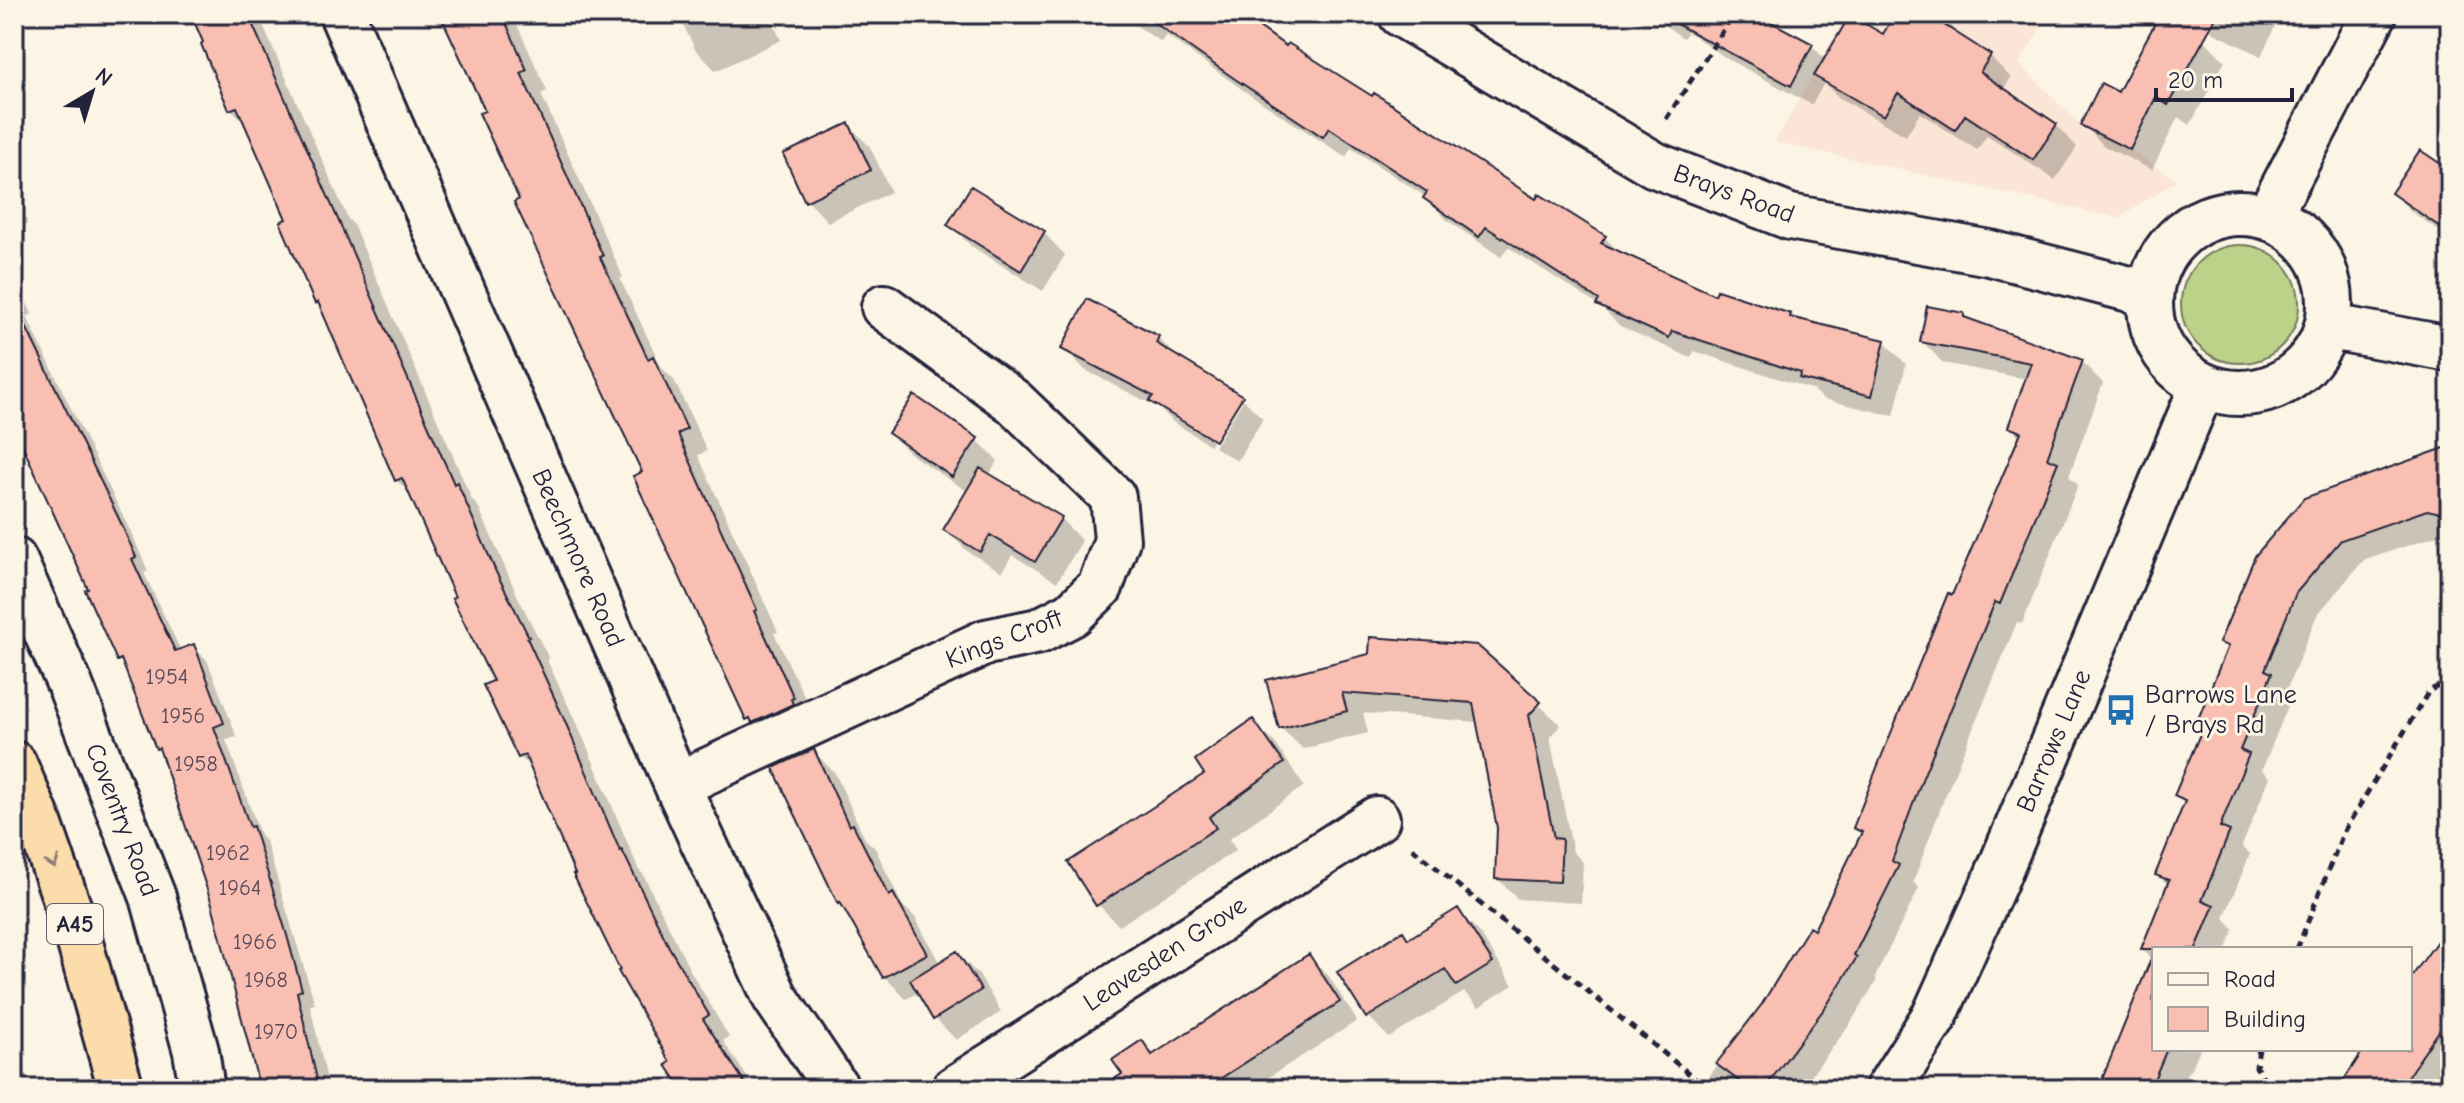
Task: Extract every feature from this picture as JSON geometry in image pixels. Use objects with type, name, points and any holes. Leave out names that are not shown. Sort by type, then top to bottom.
[{"type":"highway","name":"A45","points":[[14,764],[26,826],[76,929],[121,1089]]},
{"type":"street","name":"Beechmore Road","points":[[342,14],[677,785],[775,997],[837,1089]]},
{"type":"street","name":"Brays Road","points":[[1401,14],[1655,165],[1790,217],[1990,253],[2149,294]]},
{"type":"street","points":[[2268,217],[2374,14]]},
{"type":"street","points":[[2242,212],[2268,217],[2306,242],[2320,261],[2328,283],[2330,306],[2326,329],[2315,352],[2299,371],[2277,385],[2253,392],[2227,392],[2203,385],[2179,370],[2162,348],[2151,321],[2149,294],[2156,267],[2170,244],[2190,227],[2215,216],[2242,212]]},
{"type":"street","name":"Kings Croft","points":[[677,785],[986,642],[1039,631],[1072,614],[1100,587],[1117,540],[1113,497],[1014,402],[884,307]]},
{"type":"street","points":[[2326,329],[2342,329],[2450,349]]},
{"type":"street","name":"Barrows Lane","points":[[1888,1089],[1935,1015],[1995,881],[2203,385]]},
{"type":"street","name":"Coventry Road","points":[[14,560],[70,685],[153,897],[196,1051],[202,1089]]},
{"type":"street","name":"Leavesden Grove","points":[[954,1089],[1377,819]]},
{"type":"path","points":[[1641,156],[1734,14]]},
{"type":"path","points":[[2298,947],[2344,831],[2429,691],[2450,680]]},
{"type":"path","points":[[1377,819],[1708,1089]]},
{"type":"path","points":[[2259,1051],[2256,1067],[2272,1089]]},
{"type":"shaded area","points":[[1847,14],[2050,14],[2019,63],[2080,125],[2130,150],[2177,180],[2119,218],[1775,142]]},
{"type":"green space","points":[[2240,245],[2263,250],[2282,262],[2294,281],[2299,304],[2294,327],[2282,346],[2263,358],[2240,363],[2217,358],[2198,346],[2186,327],[2181,304],[2186,281],[2198,262],[2217,250]]},
{"type":"building","points":[[191,14],[248,14],[454,484],[457,482],[496,572],[529,637],[620,851],[669,947],[709,1015],[703,1019],[749,1089],[682,1089],[666,1065],[670,1062],[618,971],[573,874],[525,755],[518,758],[483,685],[493,681],[452,598],[455,597],[402,478],[395,481],[280,222],[286,219],[237,107],[229,110]]},
{"type":"building","points":[[440,14],[502,14],[527,70],[521,73],[603,256],[600,257],[648,359],[653,356],[687,429],[678,434],[757,610],[754,611],[794,698],[791,699],[793,704],[752,723],[750,718],[746,720],[633,476],[642,472],[514,202],[519,199],[479,113],[485,111]]},
{"type":"building","points":[[1142,14],[1241,14],[1286,46],[1288,43],[1372,96],[1374,93],[1536,199],[1539,194],[1606,236],[1601,243],[1715,295],[1717,290],[1791,314],[1790,317],[1885,340],[1872,396],[1799,378],[1801,373],[1672,331],[1669,338],[1596,305],[1599,300],[1486,227],[1479,237],[1423,198],[1427,192],[1329,128],[1323,137]]},
{"type":"building","points":[[1658,14],[1756,14],[1813,44],[1791,86]]},
{"type":"building","points":[[1895,14],[1927,14],[1991,55],[1980,72],[2057,124],[2033,160],[1965,115],[1955,130],[1898,93],[1884,116],[1814,76],[1850,15],[1883,34]]},
{"type":"building","points":[[2160,14],[2218,14],[2168,105],[2156,97],[2130,150],[2080,125],[2101,83],[2118,92]]},
{"type":"building","points":[[849,123],[871,170],[805,202],[783,154]]},
{"type":"building","points":[[2420,150],[2450,170],[2450,234],[2391,193]]},
{"type":"building","points":[[971,186],[1045,231],[1021,271],[947,225]]},
{"type":"building","points":[[1087,299],[1159,336],[1156,343],[1243,396],[1215,441],[1149,401],[1153,396],[1061,349]]},
{"type":"building","points":[[14,302],[120,521],[136,557],[132,559],[175,651],[194,644],[224,723],[214,727],[250,827],[253,826],[286,932],[302,990],[297,992],[318,1084],[297,1089],[260,1089],[212,904],[159,748],[156,749],[121,659],[117,661],[85,590],[88,589],[14,427]]},
{"type":"building","points":[[1927,306],[1964,313],[1964,317],[2083,360],[2047,458],[2058,462],[2000,604],[1995,602],[1923,777],[1892,861],[1899,865],[1854,955],[1857,957],[1827,1005],[1764,1089],[1750,1089],[1716,1064],[1762,1004],[1809,927],[1814,930],[1862,832],[1853,828],[1880,760],[1948,593],[1952,595],[2021,432],[2008,427],[2031,363],[1920,342]]},
{"type":"building","points":[[914,395],[978,438],[952,477],[888,433]]},
{"type":"building","points":[[2450,446],[2450,515],[2427,510],[2341,540],[2296,593],[2265,670],[2272,673],[2240,750],[2249,754],[2220,827],[2230,831],[2202,900],[2214,905],[2197,947],[2141,949],[2169,880],[2155,875],[2185,801],[2174,796],[2205,722],[2198,719],[2228,646],[2219,643],[2255,556],[2304,498]]},
{"type":"building","points":[[980,468],[1062,517],[1035,562],[990,535],[980,552],[943,530]]},
{"type":"building","points":[[1370,637],[1477,645],[1541,702],[1529,715],[1554,838],[1562,839],[1560,882],[1495,879],[1497,828],[1473,703],[1342,693],[1347,711],[1279,729],[1266,680],[1369,654]]},
{"type":"building","points":[[1253,719],[1284,763],[1209,817],[1216,828],[1096,906],[1068,862],[1204,774],[1195,760]]},
{"type":"building","points":[[814,749],[849,826],[853,824],[889,896],[893,893],[927,954],[883,978],[840,902],[838,904],[773,768]]},
{"type":"building","points":[[1458,908],[1493,963],[1456,986],[1445,969],[1366,1018],[1337,972],[1403,931],[1408,939]]},
{"type":"building","points":[[2450,923],[2450,1015],[2399,1089],[2338,1089],[2363,1051],[2412,1051],[2412,976]]},
{"type":"building","points":[[957,951],[981,990],[933,1020],[910,980]]},
{"type":"building","points":[[1309,954],[1340,1002],[1204,1089],[1098,1089],[1122,1074],[1112,1060],[1142,1040],[1152,1055]]},
{"type":"building","points":[[2152,956],[2152,1051],[2166,1051],[2150,1089],[2098,1089]]},
{"type":"place","name":"Barrows Lane / Brays Rd","points":[[2121,710]]}]
